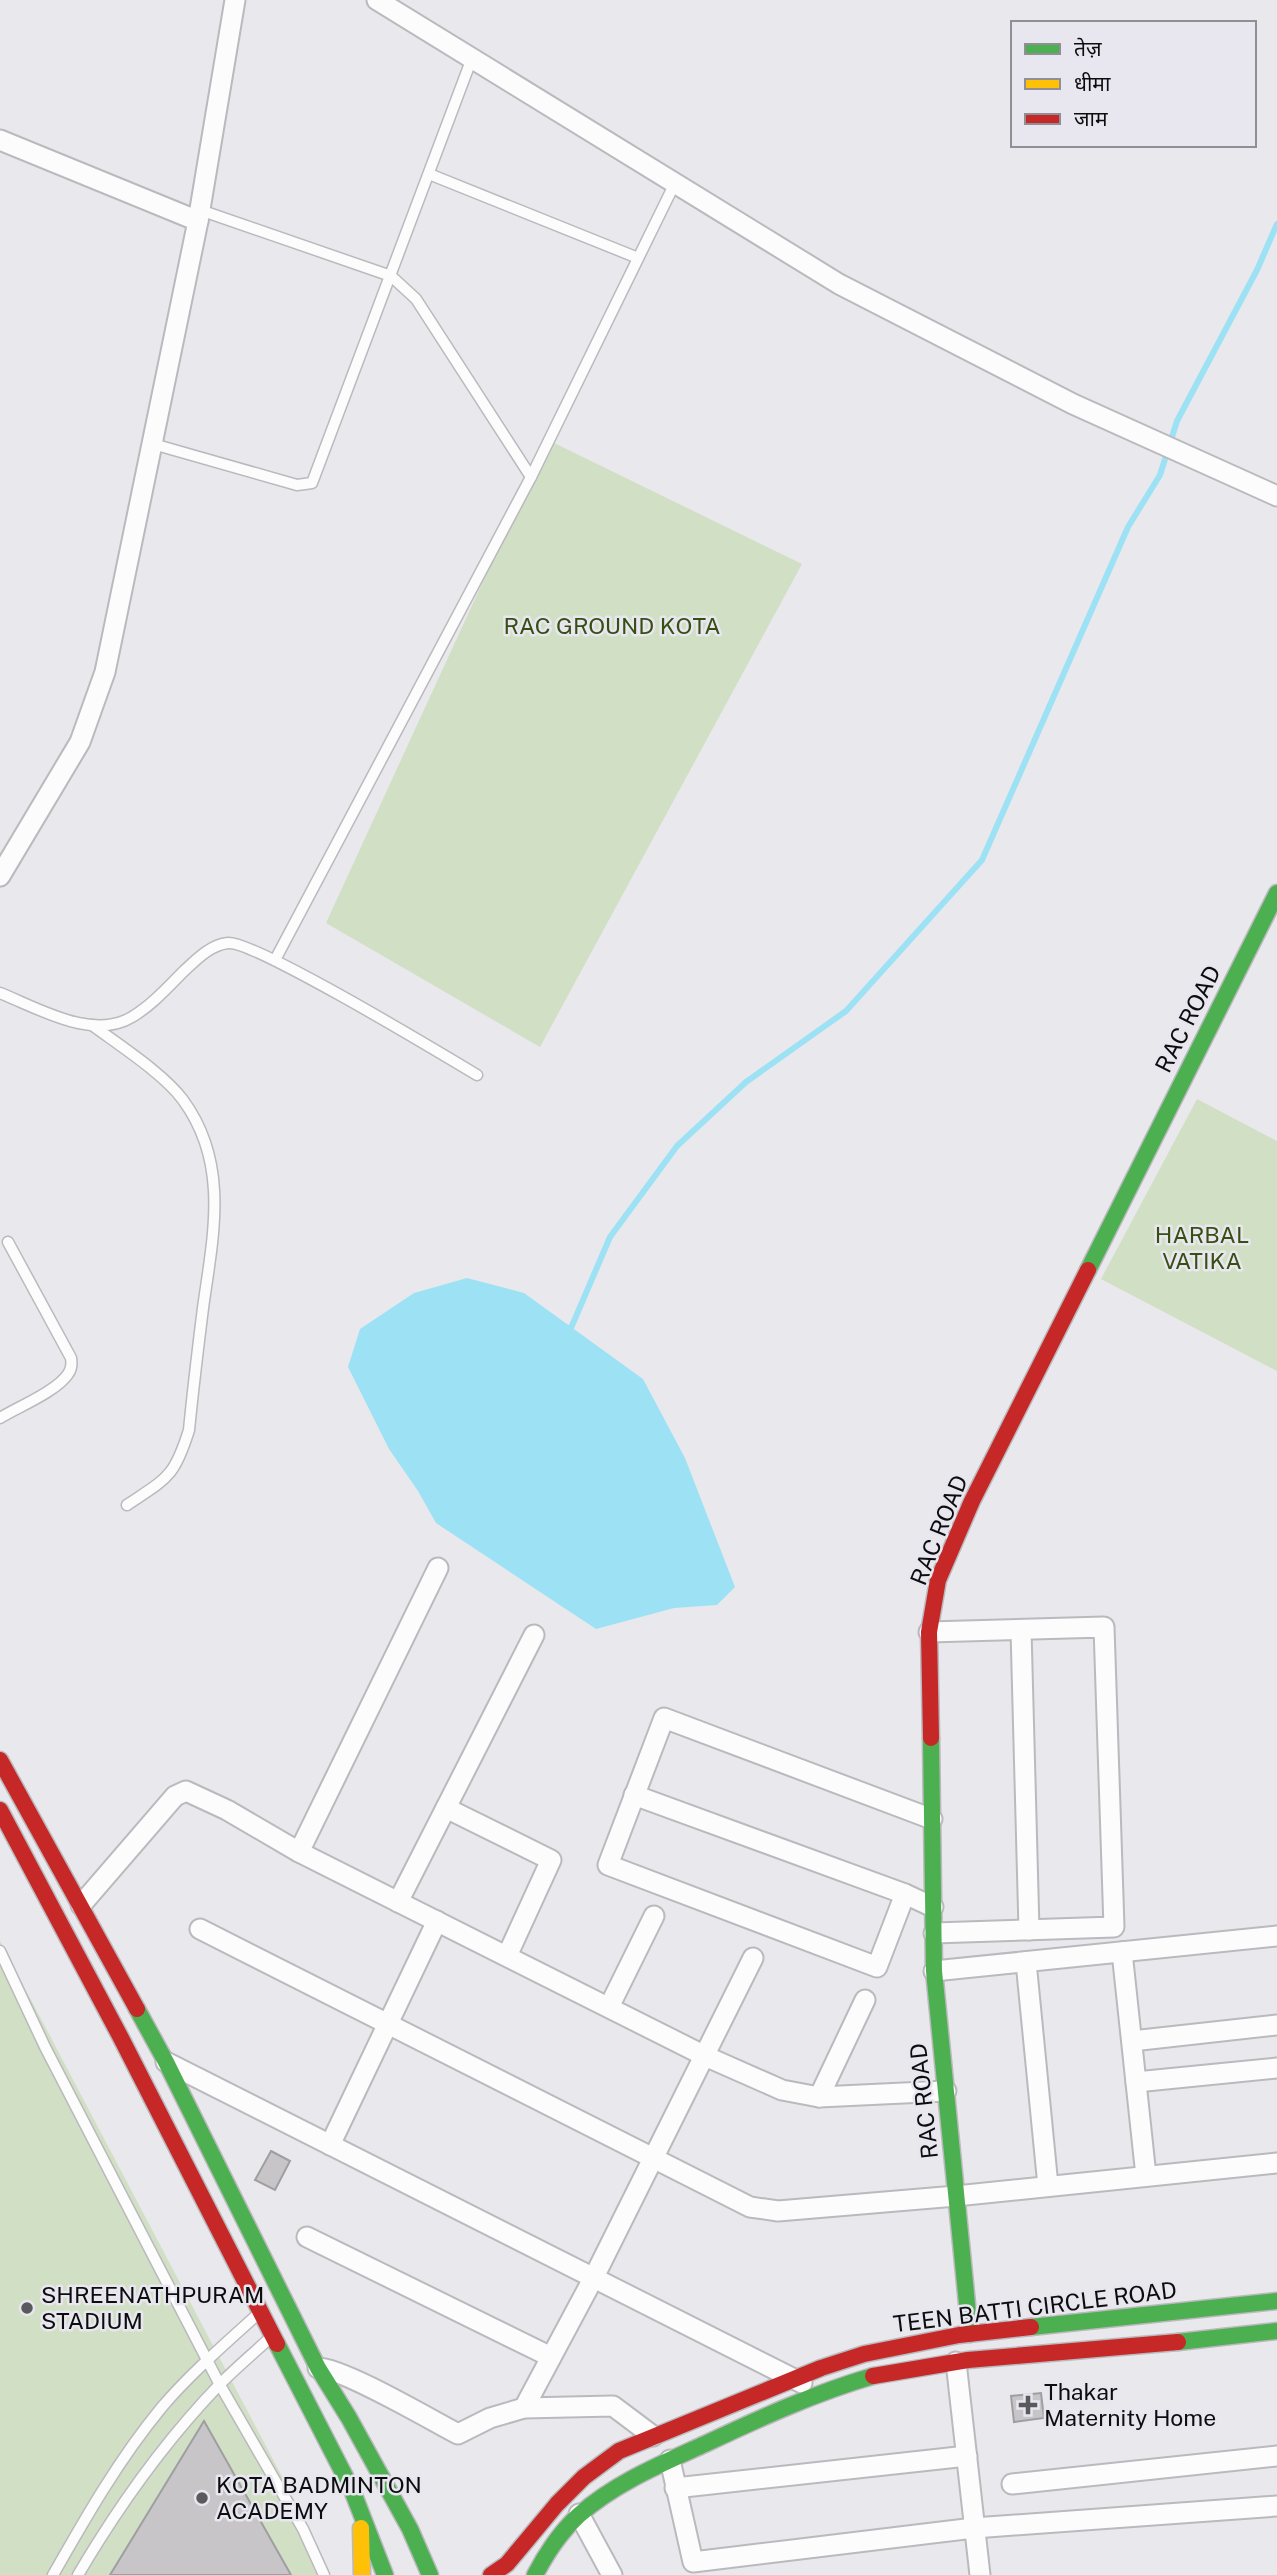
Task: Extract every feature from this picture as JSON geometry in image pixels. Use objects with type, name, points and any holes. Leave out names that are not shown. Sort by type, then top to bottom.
[{"type":"street","points":[[0,876],[80,742],[105,673],[199,215],[235,0]]},
{"type":"street","points":[[377,0],[839,284],[1095,415],[1277,496]]},
{"type":"street","points":[[0,141],[199,215]]},
{"type":"street","name":"RAC ROAD","points":[[970,2334],[934,1972],[929,1632],[938,1580],[972,1501],[1277,893]]},
{"type":"street","points":[[299,1852],[438,1568]]},
{"type":"street","points":[[929,1632],[1104,1628],[1114,1927],[934,1933]]},
{"type":"street","points":[[1021,1630],[1029,1930]]},
{"type":"street","points":[[398,1902],[534,1635]]},
{"type":"street","points":[[905,1894],[877,1967],[608,1865],[664,1718],[932,1819]]},
{"type":"street","points":[[0,1760],[166,2062],[318,2368],[349,2418],[410,2529],[430,2575]]},
{"type":"street","points":[[81,1905],[180,1792],[186,1791],[227,1810],[299,1852],[398,1902],[705,2056],[782,2090],[819,2096],[946,2091]]},
{"type":"street","points":[[634,1796],[905,1894],[933,1908]]},
{"type":"street","points":[[446,1808],[551,1860],[507,1956]]},
{"type":"street","points":[[0,1810],[121,2038],[361,2512],[385,2575]]},
{"type":"street","points":[[608,2007],[654,1916]]},
{"type":"street","points":[[330,2145],[437,1921]]},
{"type":"street","points":[[200,1929],[750,2207],[778,2211],[956,2196],[1277,2163]]},
{"type":"street","points":[[934,1972],[1277,1936]]},
{"type":"street","points":[[1122,1952],[1146,2176]]},
{"type":"street","points":[[524,2408],[594,2277],[754,1958]]},
{"type":"street","points":[[1026,1962],[1048,2186]]},
{"type":"street","points":[[819,2096],[866,2000]]},
{"type":"street","points":[[1132,2041],[1277,2025]]},
{"type":"street","points":[[166,2062],[795,2379],[818,2394]]},
{"type":"street","points":[[1136,2082],[1277,2068]]},
{"type":"street","points":[[307,2237],[551,2357]]},
{"type":"street","points":[[535,2575],[556,2539],[585,2508],[640,2473],[818,2394],[903,2369],[1277,2332],[1275,2302]]},
{"type":"street","name":"TEEN BATTI CIRCLE ROAD","points":[[491,2575],[507,2564],[557,2504],[584,2477],[619,2451],[795,2379],[864,2354],[970,2334],[1275,2302]]},
{"type":"street","points":[[956,2362],[980,2575]]},
{"type":"street","points":[[318,2368],[325,2368],[359,2383],[458,2434],[490,2418],[524,2408],[613,2406],[653,2436]]},
{"type":"street","points":[[675,2488],[967,2456]]},
{"type":"street","points":[[1012,2484],[1277,2456]]},
{"type":"street","points":[[670,2460],[693,2562],[715,2567],[974,2528],[1277,2506]]},
{"type":"street","points":[[361,2512],[362,2575]]},
{"type":"street","points":[[579,2514],[612,2575]]},
{"type":"street","points":[[551,2575],[556,2539]]},
{"type":"lane","points":[[153,444],[298,485],[312,483],[472,58]]},
{"type":"lane","points":[[429,174],[638,258]]},
{"type":"lane","points":[[275,961],[531,477],[675,183]]},
{"type":"lane","points":[[199,215],[391,276],[416,299],[531,477]]},
{"type":"lane","points":[[0,993],[73,1022],[109,1025],[129,1018],[153,1001],[213,947],[237,943],[275,961],[477,1074]]},
{"type":"lane","points":[[92,1025],[161,1079],[182,1099],[201,1132],[213,1168],[216,1213],[189,1430],[180,1458],[170,1475],[128,1505]]},
{"type":"lane","points":[[0,1418],[60,1383],[72,1366],[71,1357],[8,1242]]},
{"type":"lane","points":[[0,1951],[45,2047],[220,2385],[303,2529],[324,2575]]},
{"type":"lane","points":[[53,2575],[102,2489],[140,2435],[164,2405],[208,2359],[260,2312]]},
{"type":"lane","points":[[78,2575],[108,2525],[158,2456],[220,2385],[272,2336]]},
{"type":"green space","name":"RAC GROUND KOTA","points":[[548,440],[802,564],[540,1047],[326,923]]},
{"type":"green space","name":"HARBAL VATIKA","points":[[1197,1099],[1277,1141],[1277,1371],[1101,1279]]},
{"type":"green space","points":[[0,1941],[307,2524],[327,2575],[0,2575]]},
{"type":"water","points":[[467,1278],[524,1293],[643,1379],[685,1458],[735,1587],[717,1605],[674,1608],[596,1629],[436,1523],[389,1449],[348,1367],[360,1329],[414,1293]]},
{"type":"building","points":[[271,2151],[290,2161],[275,2190],[255,2180]]},
{"type":"building","points":[[1041,2393],[1044,2418],[1014,2422],[1011,2396]]},
{"type":"building","name":"KOTA BADMINTON ACADEMY","points":[[204,2421],[291,2575],[110,2575]]},
{"type":"waterway","points":[[571,1328],[610,1237],[677,1146],[746,1082],[846,1011],[982,860],[1128,527],[1160,475],[1177,421],[1257,270],[1277,224]]},
{"type":"traffic: fast","points":[[1088,1270],[1277,893]]},
{"type":"traffic: fast","points":[[931,1738],[934,1971],[970,2334]]},
{"type":"traffic: fast","points":[[137,2009],[318,2368],[349,2418],[410,2529],[430,2575]]},
{"type":"traffic: fast","points":[[1031,2327],[1277,2301]]},
{"type":"traffic: fast","points":[[1178,2342],[1277,2331]]},
{"type":"traffic: fast","points":[[277,2344],[352,2490],[385,2575]]},
{"type":"traffic: fast","points":[[535,2575],[554,2543],[572,2522],[623,2484],[767,2416],[873,2376]]},
{"type":"traffic: slow","points":[[361,2528],[362,2575]]},
{"type":"traffic: jam","points":[[931,1738],[929,1632],[938,1580],[972,1501],[1088,1270]]},
{"type":"traffic: jam","points":[[0,1760],[137,2009]]},
{"type":"traffic: jam","points":[[0,1810],[121,2038],[277,2344]]},
{"type":"traffic: jam","points":[[491,2575],[507,2564],[557,2504],[584,2477],[619,2451],[821,2368],[864,2354],[959,2335],[1031,2327]]},
{"type":"traffic: jam","points":[[873,2376],[968,2360],[1178,2342]]},
{"type":"place","name":"SHREENATHPURAM STADIUM","points":[[27,2308]]},
{"type":"place","name":"Thakar Maternity Home","points":[[1028,2405]]},
{"type":"place","name":"KOTA BADMINTON ACADEMY","points":[[202,2498]]}]
